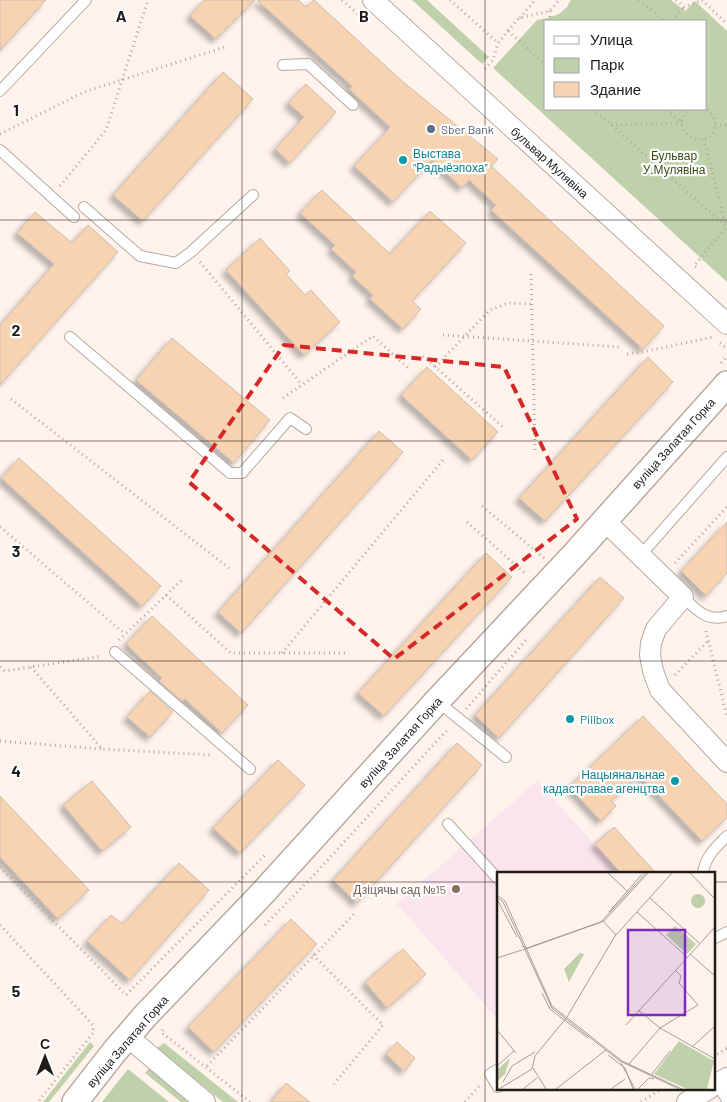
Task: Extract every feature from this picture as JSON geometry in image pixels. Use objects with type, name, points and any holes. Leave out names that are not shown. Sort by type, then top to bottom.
[{"type":"street","name":"бульвар Мулявіна","points":[[373,0],[720,330]]},
{"type":"street","name":"вуліца Залатая Горка","points":[[75,1102],[128,1037],[260,897],[727,384]]},
{"type":"street","points":[[604,520],[683,597],[656,629],[651,643],[650,655],[660,690],[727,762]]},
{"type":"street","points":[[128,1037],[206,1102]]},
{"type":"street","points":[[687,1102],[714,1090]]},
{"type":"lane","points":[[0,91],[86,0]]},
{"type":"lane","points":[[283,65],[308,64],[352,106]]},
{"type":"lane","points":[[0,150],[74,217]]},
{"type":"lane","points":[[84,207],[140,256],[176,263],[192,252],[253,195]]},
{"type":"lane","points":[[70,337],[230,473],[242,473],[290,418],[306,429]]},
{"type":"lane","points":[[640,556],[727,457]]},
{"type":"lane","points":[[683,597],[702,614],[714,619],[727,616]]},
{"type":"lane","points":[[112,650],[250,769]]},
{"type":"lane","points":[[437,701],[506,757]]},
{"type":"lane","points":[[448,824],[497,878]]},
{"type":"lane","points":[[703,872],[710,852],[727,836]]},
{"type":"lane","points":[[714,938],[727,932]]},
{"type":"path","points":[[51,196],[106,130],[148,0]]},
{"type":"path","points":[[450,0],[498,43]]},
{"type":"path","points":[[485,70],[493,60],[498,43],[535,0]]},
{"type":"path","points":[[519,18],[550,11],[559,0]]},
{"type":"path","points":[[639,0],[664,20]]},
{"type":"path","points":[[676,0],[684,7]]},
{"type":"path","points":[[675,20],[684,7],[702,0],[727,24]]},
{"type":"path","points":[[550,11],[550,20]]},
{"type":"path","points":[[508,31],[544,63]]},
{"type":"path","points":[[0,134],[84,92],[224,47]]},
{"type":"path","points":[[594,110],[727,227]]},
{"type":"path","points":[[665,110],[682,123]]},
{"type":"path","points":[[691,110],[685,114],[682,123],[685,133],[694,139],[704,139],[712,134],[715,125],[713,116],[707,110]]},
{"type":"path","points":[[611,124],[682,123]]},
{"type":"path","points":[[715,125],[727,124]]},
{"type":"path","points":[[704,139],[727,227]]},
{"type":"path","points":[[701,272],[694,266],[727,227]]},
{"type":"path","points":[[192,252],[302,386]]},
{"type":"path","points":[[531,274],[535,450]]},
{"type":"path","points":[[435,367],[490,310],[508,302],[532,304]]},
{"type":"path","points":[[627,354],[652,350],[720,330]]},
{"type":"path","points":[[443,335],[619,347]]},
{"type":"path","points":[[283,398],[373,336],[410,370]]},
{"type":"path","points":[[424,356],[504,428]]},
{"type":"path","points":[[11,399],[229,568]]},
{"type":"path","points":[[282,653],[443,460]]},
{"type":"path","points":[[482,506],[545,558]]},
{"type":"path","points":[[674,564],[727,507]]},
{"type":"path","points":[[467,522],[528,576]]},
{"type":"path","points":[[0,528],[125,634]]},
{"type":"path","points":[[0,667],[5,671],[101,657],[112,650],[125,634],[184,578]]},
{"type":"path","points":[[166,595],[231,653],[349,653]]},
{"type":"path","points":[[264,926],[313,876],[530,637]]},
{"type":"path","points":[[31,667],[102,749]]},
{"type":"path","points":[[0,741],[235,756]]},
{"type":"path","points":[[0,867],[126,995]]},
{"type":"path","points":[[207,1066],[274,996],[299,966],[313,955],[355,913]]},
{"type":"path","points":[[0,925],[93,1025],[93,1033],[38,1102]]},
{"type":"path","points":[[313,955],[383,1025],[334,1084]]},
{"type":"path","points":[[270,993],[274,996]]},
{"type":"path","points":[[168,1025],[161,1032],[207,1066],[250,1102]]},
{"type":"path","points":[[231,1034],[234,1038]]},
{"type":"path","points":[[714,1056],[727,1048]]},
{"type":"path","points":[[465,1102],[494,1071]]},
{"type":"path","points":[[641,1102],[660,1090]]},
{"type":"highlighted area","points":[[284,345],[504,367],[577,519],[394,659],[189,482]]},
{"type":"shaded area","name":"Дзіцячы сад №15","points":[[537,781],[620,872],[497,872],[497,1019],[397,904]]},
{"type":"green space","points":[[412,0],[427,0],[489,57],[482,64]]},
{"type":"green space","name":"Бульвар У.Мулявіна","points":[[571,0],[671,0],[685,11],[695,1],[727,31],[727,282],[493,68],[537,20],[559,14],[567,7]]},
{"type":"green space","points":[[90,1042],[94,1046],[49,1102],[43,1102]]},
{"type":"green space","points":[[164,1043],[238,1102],[223,1102],[157,1048]]},
{"type":"green space","points":[[150,1067],[192,1102],[181,1102],[145,1073]]},
{"type":"green space","points":[[128,1069],[169,1102],[102,1102]]},
{"type":"building","points":[[0,0],[46,0],[0,50]]},
{"type":"building","points":[[204,0],[255,0],[216,39],[190,16]]},
{"type":"building","points":[[257,0],[298,0],[306,7],[314,0],[402,81],[498,159],[491,166],[664,326],[643,349],[491,210],[496,205],[469,180],[462,188],[432,160],[393,202],[354,166],[390,127],[349,89],[352,86]]},
{"type":"building","points":[[223,72],[253,99],[143,221],[113,195]]},
{"type":"building","points":[[306,84],[336,112],[290,163],[275,149],[304,117],[288,103]]},
{"type":"building","points":[[322,190],[390,254],[430,211],[466,243],[412,301],[421,309],[403,329],[370,299],[373,295],[352,276],[356,272],[331,249],[335,245],[300,213]]},
{"type":"building","points":[[35,212],[72,243],[88,225],[118,252],[0,385],[0,325],[54,264],[17,233]]},
{"type":"building","points":[[260,238],[290,271],[286,274],[305,295],[311,290],[340,322],[304,355],[226,270]]},
{"type":"building","points":[[172,338],[270,420],[234,463],[136,380]]},
{"type":"building","points":[[648,357],[673,382],[545,521],[519,498]]},
{"type":"building","points":[[427,367],[498,432],[472,460],[401,395]]},
{"type":"building","points":[[379,431],[403,452],[241,633],[218,612]]},
{"type":"building","points":[[19,458],[161,586],[142,606],[1,478]]},
{"type":"building","points":[[727,522],[727,573],[706,596],[681,571]]},
{"type":"building","points":[[486,553],[512,577],[384,716],[358,693]]},
{"type":"building","points":[[600,577],[624,598],[499,738],[475,715]]},
{"type":"building","points":[[152,616],[248,705],[222,733],[185,699],[182,701],[159,681],[162,678],[126,644]]},
{"type":"building","points":[[150,691],[173,712],[150,737],[127,717]]},
{"type":"building","name":"Нацыянальнае кадастравае агенцтва","points":[[643,716],[727,804],[727,817],[702,841],[639,775],[611,801],[616,806],[601,821],[569,787]]},
{"type":"building","points":[[457,743],[482,765],[357,903],[333,880]]},
{"type":"building","points":[[278,760],[305,785],[240,853],[213,828]]},
{"type":"building","points":[[92,781],[131,827],[102,851],[63,805]]},
{"type":"building","points":[[0,796],[89,890],[58,919],[0,857]]},
{"type":"building","points":[[614,827],[655,872],[620,872],[595,844]]},
{"type":"building","points":[[179,863],[209,890],[130,980],[87,941],[111,915],[123,924]]},
{"type":"building","points":[[291,919],[317,944],[214,1052],[188,1027]]},
{"type":"building","points":[[403,949],[426,974],[387,1008],[365,982]]},
{"type":"building","points":[[397,1042],[415,1058],[404,1071],[386,1054]]},
{"type":"building","points":[[286,1083],[310,1102],[271,1102]]},
{"type":"place","name":"Sber Bank","points":[[431,129]]},
{"type":"place","name":"Выстава \"Радыёэпоха\"","points":[[403,160]]},
{"type":"place","name":"Pillbox","points":[[570,719]]},
{"type":"place","name":"Нацыянальнае кадастравае агенцтва","points":[[675,781]]},
{"type":"place","name":"Дзіцячы сад №15","points":[[456,889]]}]
